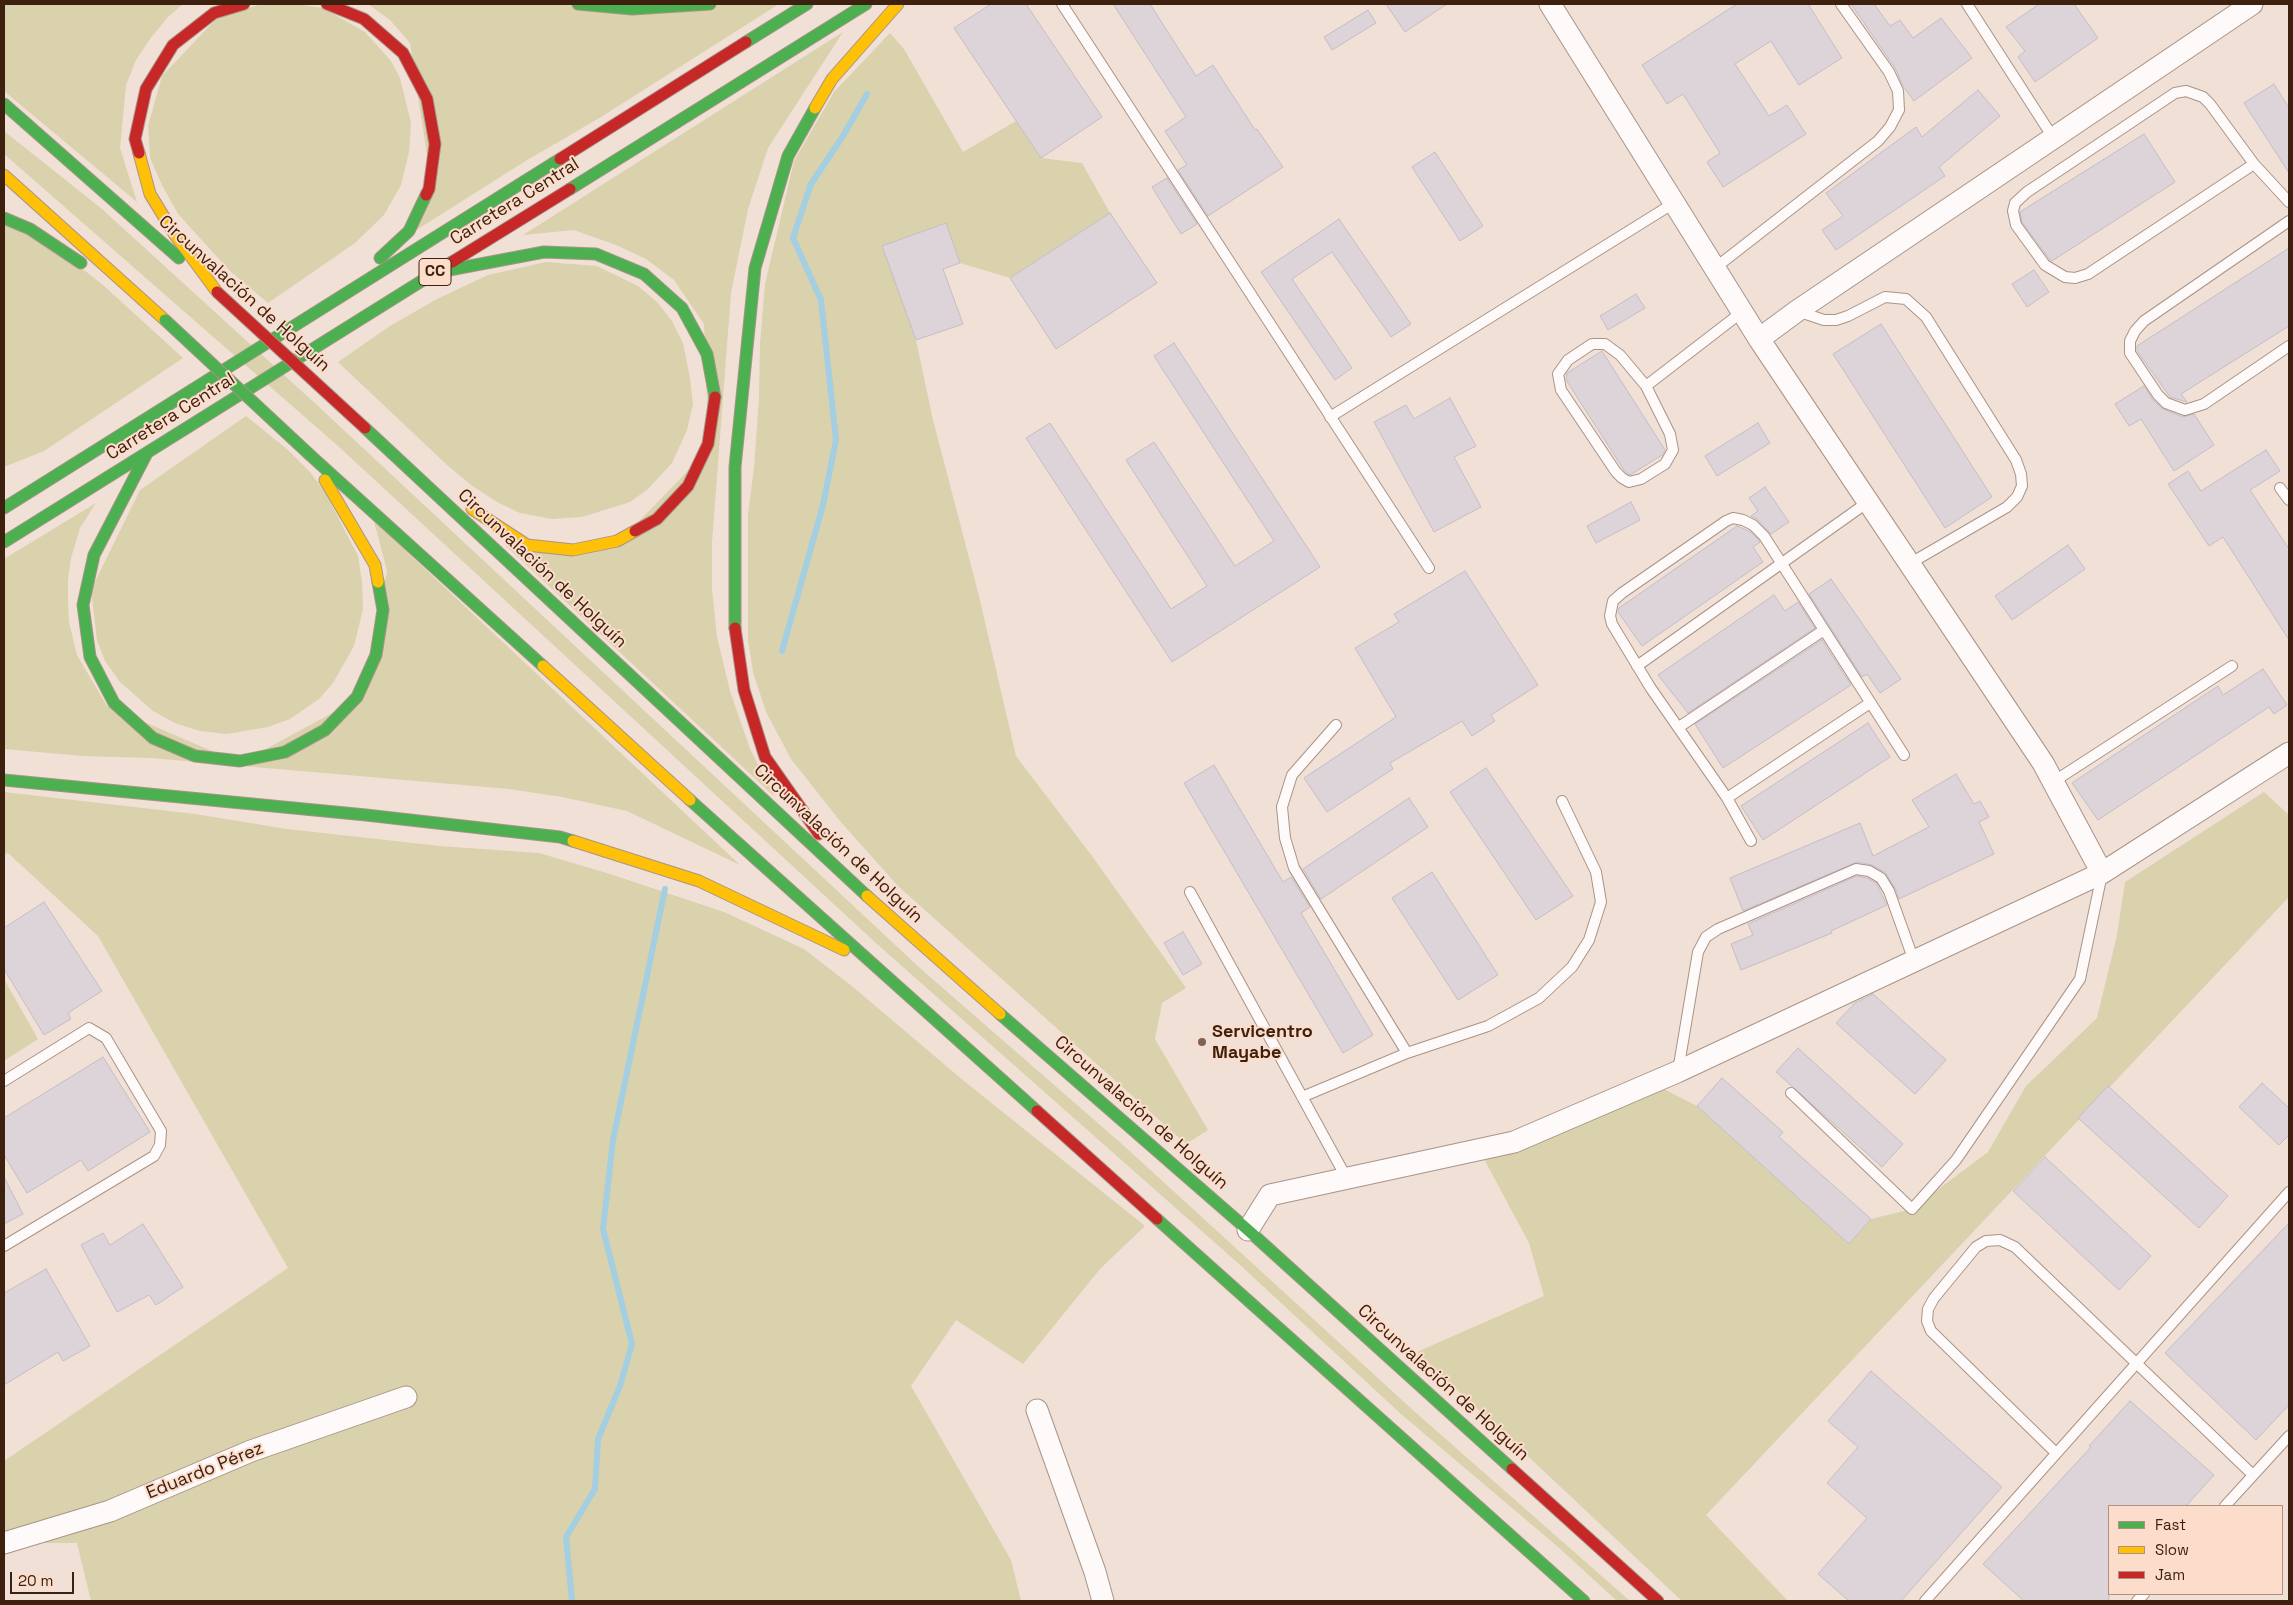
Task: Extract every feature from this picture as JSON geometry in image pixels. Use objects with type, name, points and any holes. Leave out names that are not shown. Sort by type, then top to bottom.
[{"type":"highway","points":[[217,292],[174,235],[150,194],[135,139],[146,89],[174,45],[214,13],[244,4]]},
{"type":"highway","points":[[327,4],[364,18],[403,53],[427,99],[435,144],[428,189],[409,231],[338,298]]},
{"type":"highway","points":[[578,4],[632,9],[710,4]]},
{"type":"highway","name":"Carretera Central","points":[[4,508],[807,4]]},
{"type":"highway","name":"Carretera Central","points":[[4,542],[866,4]]},
{"type":"highway","points":[[892,919],[808,820],[765,757],[744,690],[734,620],[734,601],[735,467],[755,268],[788,156],[832,79],[898,4]]},
{"type":"highway","name":"Circunvalación de Holguín","points":[[4,104],[217,292],[892,919],[1248,1230],[1658,1601]]},
{"type":"highway","points":[[4,174],[165,320],[310,456],[871,963],[1584,1601]]},
{"type":"highway","points":[[4,218],[30,229],[165,320]]},
{"type":"highway","points":[[365,428],[488,522],[527,545],[573,550],[617,541],[657,519],[688,486],[708,444],[715,399],[707,354],[682,308],[644,274],[596,254],[544,252],[433,274]]},
{"type":"highway","points":[[147,452],[94,555],[83,606],[90,657],[114,703],[153,738],[195,756],[240,761],[285,752],[325,730],[356,697],[376,656],[383,610],[375,565],[310,456]]},
{"type":"highway","points":[[4,496],[33,490]]},
{"type":"highway","points":[[4,780],[366,815],[560,837],[699,881],[871,963]]},
{"type":"street","points":[[1550,4],[1759,339],[2043,763],[2102,873]]},
{"type":"street","points":[[1759,339],[1797,311],[2252,4]]},
{"type":"street","points":[[1248,1230],[1270,1195],[1514,1142],[1677,1072],[2102,873],[2289,753]]},
{"type":"street","name":"Eduardo Pérez","points":[[4,1543],[110,1511],[251,1451],[406,1397]]},
{"type":"street","points":[[1038,1410],[1095,1572],[1103,1601]]},
{"type":"lane","points":[[1062,4],[1429,568]]},
{"type":"lane","points":[[1715,268],[1878,141],[1890,127],[1899,110],[1898,91],[1889,72],[1841,4]]},
{"type":"lane","points":[[1966,4],[2054,139]]},
{"type":"lane","points":[[2254,164],[2088,274],[2075,278],[2064,277],[2045,265],[2016,225],[2013,212],[2015,203],[2027,192],[2175,93],[2186,91],[2203,97],[2210,104],[2254,164],[2289,202]]},
{"type":"lane","points":[[1330,417],[1674,203]]},
{"type":"lane","points":[[2289,221],[2144,321],[2135,331],[2130,341],[2130,353],[2158,395],[2166,403],[2186,410],[2204,404],[2289,346]]},
{"type":"lane","points":[[1797,311],[1824,320],[1836,320],[1885,297],[1906,299],[1926,317],[2016,460],[2021,474],[2022,486],[2017,497],[2007,507],[1909,564]]},
{"type":"lane","points":[[1646,386],[1742,312]]},
{"type":"lane","points":[[1592,344],[1605,344],[1620,354],[1646,386],[1670,434],[1673,450],[1665,464],[1641,479],[1629,482],[1616,472],[1561,390],[1558,374],[1568,360],[1592,344]]},
{"type":"lane","points":[[2280,488],[2289,500]]},
{"type":"lane","points":[[1638,666],[1868,502]]},
{"type":"lane","points":[[1752,841],[1727,798],[1638,666],[1612,624],[1610,616],[1613,601],[1622,593],[1726,521],[1733,518],[1753,525],[1764,536],[1904,755]]},
{"type":"lane","points":[[1679,727],[1824,630]]},
{"type":"lane","points":[[2053,782],[2232,666]]},
{"type":"lane","points":[[1727,798],[1870,703]]},
{"type":"lane","points":[[1336,725],[1292,775],[1282,807],[1285,838],[1294,868],[1407,1053]]},
{"type":"lane","points":[[1302,1097],[1407,1053],[1488,1026],[1539,998],[1572,967],[1590,940],[1601,902],[1596,872],[1562,801]]},
{"type":"lane","points":[[1677,1072],[1698,952],[1706,937],[1718,929],[1856,869],[1869,871],[1881,878],[1889,891],[1914,960]]},
{"type":"lane","points":[[1791,1093],[1912,1209],[1956,1160],[2080,979],[2102,873]]},
{"type":"lane","points":[[1190,892],[1346,1177]]},
{"type":"lane","points":[[4,1081],[89,1028],[106,1038],[161,1131],[160,1144],[154,1156],[4,1246]]},
{"type":"lane","points":[[1925,1601],[2289,1192]]},
{"type":"lane","points":[[2056,1453],[1930,1331],[1927,1321],[1928,1309],[1934,1298],[1976,1247],[1986,1241],[2000,1240],[2015,1247],[2253,1475]]},
{"type":"lane","points":[[2225,1505],[2289,1436]]},
{"type":"shaded area","points":[[4,4],[183,4],[168,17],[150,39],[136,60],[126,85],[120,148],[137,202],[4,91]]},
{"type":"shaded area","points":[[261,4],[296,4],[323,8],[365,32],[391,61],[400,78],[411,123],[409,152],[401,185],[384,215],[355,243],[268,303],[230,271],[178,214],[150,158],[148,126],[162,76],[216,19]]},
{"type":"shaded area","points":[[368,4],[562,4],[632,11],[735,4],[779,4],[601,117],[524,162],[410,234],[432,188],[410,43],[390,20]]},
{"type":"shaded area","points":[[843,32],[768,148],[748,209],[731,293],[712,542],[712,589],[717,637],[730,691],[750,749],[775,797],[505,545],[618,543],[709,449],[704,324],[674,280],[646,259],[616,245],[574,230],[523,235]]},
{"type":"shaded area","points":[[890,33],[904,49],[963,152],[1016,121],[1041,158],[1082,163],[1110,213],[1010,278],[960,263],[946,223],[882,246],[916,340],[933,420],[979,596],[1016,756],[1092,856],[1186,988],[1162,1003],[1155,1039],[1208,1130],[1186,1144],[898,886],[840,821],[791,759],[766,712],[753,672],[748,640],[748,514],[754,468],[765,284],[794,161],[834,92]]},
{"type":"shaded area","points":[[4,131],[102,209],[318,406],[921,969],[1123,1145],[1415,1412],[1630,1601],[1617,1601],[1557,1546],[1401,1414],[1239,1264],[877,944],[338,446],[4,154]]},
{"type":"shaded area","points":[[4,222],[70,259],[103,285],[183,358],[44,451],[4,467]]},
{"type":"shaded area","points":[[546,262],[597,266],[638,286],[657,302],[672,321],[683,343],[690,378],[693,404],[687,430],[672,463],[648,489],[630,502],[582,517],[552,519],[520,513],[497,502],[471,485],[446,464],[338,362],[390,326],[437,299],[488,275]]},
{"type":"shaded area","points":[[246,416],[288,450],[310,472],[325,492],[358,556],[362,582],[363,609],[354,646],[333,683],[319,699],[290,719],[268,727],[227,734],[200,731],[175,723],[153,711],[120,682],[105,661],[97,640],[91,590],[140,490]]},
{"type":"shaded area","points":[[96,503],[80,528],[71,558],[68,580],[69,622],[77,655],[107,706],[240,763],[360,698],[387,571],[374,521],[740,865],[627,811],[562,797],[509,789],[151,758],[82,756],[4,749],[4,559]]},
{"type":"shaded area","points":[[4,792],[195,814],[287,829],[440,846],[539,853],[610,874],[724,912],[804,949],[853,987],[964,1081],[1145,1226],[1100,1269],[1023,1364],[956,1320],[911,1386],[1011,1560],[1021,1601],[91,1601],[77,1543],[4,1543],[4,1461],[288,1268],[98,936],[8,853],[4,854]]},
{"type":"shaded area","points":[[2264,792],[2289,815],[2289,899],[1706,1515],[1788,1601],[1682,1601],[1417,1352],[1544,1296],[1529,1243],[1483,1157],[1654,1084],[1697,1106],[1849,1244],[1871,1219],[1912,1209],[1988,1152],[2026,1086],[2097,1018],[2117,935],[2125,882]]},
{"type":"shaded area","points":[[4,979],[38,1039],[4,1061]]},
{"type":"building","points":[[991,4],[1026,4],[1102,117],[1041,158],[954,28]]},
{"type":"building","points":[[1113,4],[1150,4],[1196,76],[1213,65],[1255,130],[1257,129],[1283,167],[1208,216],[1178,170],[1187,165],[1165,131],[1186,117]]},
{"type":"building","points":[[1386,4],[1447,4],[1405,32]]},
{"type":"building","points":[[1737,4],[1808,4],[1842,58],[1799,85],[1771,41],[1735,64],[1769,116],[1787,105],[1806,134],[1723,187],[1707,162],[1720,153],[1683,94],[1667,104],[1642,65]]},
{"type":"building","points":[[1851,4],[1874,4],[1890,26],[1900,20],[1913,38],[1941,18],[1972,58],[1914,101],[1903,86],[1895,68]]},
{"type":"building","points":[[2039,4],[2074,4],[2098,38],[2035,82],[2018,57],[2025,51],[2006,27]]},
{"type":"building","points":[[1368,10],[1376,23],[1332,50],[1324,37]]},
{"type":"building","points":[[2274,84],[2289,108],[2289,173],[2244,103]]},
{"type":"building","points":[[1978,90],[2000,116],[1939,167],[1945,176],[1836,250],[1822,230],[1843,216],[1826,193],[1916,127],[1922,137]]},
{"type":"building","points":[[2144,134],[2175,182],[2052,261],[2050,260],[2022,222],[2020,212]]},
{"type":"building","points":[[1435,152],[1483,226],[1460,241],[1412,167]]},
{"type":"building","points":[[1167,178],[1197,224],[1181,234],[1152,187]]},
{"type":"building","points":[[1110,213],[1157,283],[1056,349],[1010,278]]},
{"type":"building","points":[[1339,219],[1411,324],[1391,337],[1332,252],[1292,279],[1352,368],[1335,380],[1261,272]]},
{"type":"building","points":[[946,223],[960,263],[943,269],[963,324],[916,340],[882,246]]},
{"type":"building","points":[[2289,248],[2289,326],[2181,394],[2187,402],[2170,397],[2137,351],[2137,346]]},
{"type":"building","points":[[2034,270],[2049,292],[2027,307],[2012,284]]},
{"type":"building","points":[[1636,294],[1645,308],[1608,330],[1600,316]]},
{"type":"building","points":[[1881,324],[1992,497],[1945,528],[1833,354]]},
{"type":"building","points":[[1174,343],[1320,567],[1172,662],[1026,438],[1050,423],[1171,609],[1207,586],[1126,460],[1154,442],[1235,566],[1274,541],[1154,356]]},
{"type":"building","points":[[1602,351],[1665,450],[1662,455],[1630,475],[1624,470],[1566,380],[1567,373]]},
{"type":"building","points":[[2144,386],[2153,400],[2163,409],[2183,417],[2194,414],[2214,445],[2174,471],[2141,419],[2129,426],[2115,404]]},
{"type":"building","points":[[1450,398],[1476,446],[1454,457],[1481,507],[1434,532],[1374,422],[1406,405],[1414,419]]},
{"type":"building","points":[[1758,423],[1770,443],[1717,476],[1705,456]]},
{"type":"building","points":[[2266,450],[2280,471],[2250,490],[2289,549],[2289,640],[2223,537],[2209,546],[2168,484],[2188,471],[2201,491]]},
{"type":"building","points":[[1765,487],[1789,522],[1771,534],[1758,520],[1751,516],[1758,511],[1749,498]]},
{"type":"building","points":[[1631,502],[1640,520],[1596,543],[1587,526]]},
{"type":"building","points":[[1737,526],[1749,531],[1759,540],[1760,542],[1753,547],[1763,562],[1642,646],[1618,612],[1619,608]]},
{"type":"building","points":[[2068,545],[2085,569],[2012,620],[1995,596]]},
{"type":"building","points":[[1465,571],[1538,685],[1491,715],[1495,721],[1472,736],[1462,721],[1390,763],[1393,769],[1327,812],[1304,778],[1396,717],[1355,648],[1399,622],[1394,614]]},
{"type":"building","points":[[1831,579],[1901,679],[1880,693],[1867,674],[1862,677],[1809,594]]},
{"type":"building","points":[[1774,595],[1785,611],[1798,602],[1815,628],[1688,713],[1658,675]]},
{"type":"building","points":[[1822,640],[1851,685],[1723,768],[1695,724]]},
{"type":"building","points":[[2263,669],[2287,705],[2274,714],[2269,707],[2098,820],[2072,783],[2218,686],[2223,695]]},
{"type":"building","points":[[1868,723],[1890,757],[1763,840],[1741,806]]},
{"type":"building","points":[[1214,765],[1283,882],[1291,877],[1310,907],[1301,913],[1373,1035],[1343,1053],[1184,783]]},
{"type":"building","points":[[1486,768],[1573,896],[1536,920],[1450,792]]},
{"type":"building","points":[[1956,774],[1974,804],[1980,801],[1989,817],[1979,822],[1994,854],[1899,899],[1895,888],[1885,872],[1872,865],[1857,862],[1743,911],[1730,878],[1860,823],[1873,856],[1929,827],[1912,800]]},
{"type":"building","points":[[1409,798],[1428,827],[1321,899],[1303,869]]},
{"type":"building","points":[[1432,872],[1498,975],[1458,1000],[1392,898]]},
{"type":"building","points":[[1857,876],[1867,878],[1876,883],[1887,905],[1831,931],[1832,933],[1741,970],[1731,944],[1753,935],[1748,924]]},
{"type":"building","points":[[44,902],[102,991],[68,1013],[71,1019],[44,1035],[4,969],[4,928]]},
{"type":"building","points":[[1183,932],[1202,964],[1183,975],[1164,943]]},
{"type":"building","points":[[1873,994],[1946,1060],[1915,1094],[1836,1023],[1855,1003]]},
{"type":"building","points":[[1798,1048],[1903,1144],[1882,1167],[1776,1072]]},
{"type":"building","points":[[103,1057],[150,1132],[88,1171],[81,1160],[27,1193],[4,1155],[4,1118]]},
{"type":"building","points":[[1722,1078],[1783,1132],[1779,1137],[1871,1219],[1849,1244],[1697,1106]]},
{"type":"building","points":[[2262,1083],[2289,1108],[2289,1135],[2279,1145],[2239,1107]]},
{"type":"building","points":[[2108,1086],[2228,1196],[2199,1228],[2078,1118]]},
{"type":"building","points":[[2045,1157],[2151,1256],[2119,1290],[2013,1191]]},
{"type":"building","points":[[4,1177],[23,1214],[4,1224]]},
{"type":"building","points":[[2289,1223],[2289,1405],[2256,1440],[2165,1353]]},
{"type":"building","points":[[143,1224],[183,1287],[156,1305],[149,1295],[117,1312],[81,1245],[103,1233],[110,1245]]},
{"type":"building","points":[[46,1269],[90,1346],[63,1361],[58,1352],[4,1385],[4,1293]]},
{"type":"building","points":[[1871,1371],[2002,1487],[1901,1601],[1849,1601],[1818,1574],[1867,1518],[1827,1483],[1858,1447],[1828,1421]]},
{"type":"building","points":[[2130,1401],[2214,1475],[2187,1505],[2108,1505],[2109,1601],[2024,1601],[1983,1564],[2091,1447],[2089,1446]]},
{"type":"waterway","points":[[782,651],[823,505],[836,440],[821,300],[793,238],[811,184],[843,136],[867,94]]},
{"type":"waterway","points":[[572,1601],[566,1537],[595,1489],[598,1439],[620,1386],[632,1344],[603,1229],[613,1140],[665,889]]},
{"type":"traffic: fast","points":[[578,4],[632,9],[710,4]]},
{"type":"traffic: fast","points":[[746,42],[807,4]]},
{"type":"traffic: fast","points":[[570,189],[866,4]]},
{"type":"traffic: fast","points":[[4,104],[179,258]]},
{"type":"traffic: fast","points":[[735,628],[735,467],[755,268],[788,156],[815,108]]},
{"type":"traffic: fast","points":[[4,508],[560,159]]},
{"type":"traffic: fast","points":[[380,258],[409,231],[426,195]]},
{"type":"traffic: fast","points":[[4,218],[30,229],[81,263]]},
{"type":"traffic: fast","points":[[449,270],[544,252],[596,254],[644,274],[682,308],[707,354],[715,397]]},
{"type":"traffic: fast","points":[[4,542],[452,262]]},
{"type":"traffic: fast","points":[[165,320],[310,455]]},
{"type":"traffic: fast","points":[[365,428],[867,896]]},
{"type":"traffic: fast","points":[[147,453],[94,555],[83,605],[90,657],[114,703],[153,738],[195,756],[240,761],[285,752],[325,730],[357,697],[376,655],[383,610],[378,582]]},
{"type":"traffic: fast","points":[[310,455],[543,666]]},
{"type":"traffic: fast","points":[[4,780],[366,815],[560,837],[573,841]]},
{"type":"traffic: fast","points":[[690,800],[1037,1111]]},
{"type":"traffic: fast","points":[[1000,1014],[1248,1230],[1512,1469]]},
{"type":"traffic: fast","points":[[1157,1219],[1584,1601]]},
{"type":"traffic: slow","points":[[815,108],[832,79],[898,4]]},
{"type":"traffic: slow","points":[[139,153],[150,194],[175,235],[217,292]]},
{"type":"traffic: slow","points":[[4,175],[165,320]]},
{"type":"traffic: slow","points":[[325,480],[375,565],[378,582]]},
{"type":"traffic: slow","points":[[472,509],[527,545],[573,550],[617,541],[635,531]]},
{"type":"traffic: slow","points":[[543,666],[690,800]]},
{"type":"traffic: slow","points":[[573,841],[699,881],[844,950]]},
{"type":"traffic: slow","points":[[867,896],[1000,1014]]},
{"type":"traffic: jam","points":[[139,153],[135,139],[146,89],[173,45],[214,13],[244,4]]},
{"type":"traffic: jam","points":[[327,4],[364,19],[403,53],[427,99],[435,144],[429,189],[426,195]]},
{"type":"traffic: jam","points":[[560,159],[746,42]]},
{"type":"traffic: jam","points":[[452,262],[570,189]]},
{"type":"traffic: jam","points":[[217,292],[365,428]]},
{"type":"traffic: jam","points":[[635,531],[657,519],[688,486],[708,444],[715,397]]},
{"type":"traffic: jam","points":[[735,628],[744,690],[765,757],[819,834]]},
{"type":"traffic: jam","points":[[1037,1111],[1157,1219]]},
{"type":"traffic: jam","points":[[1512,1469],[1658,1601]]},
{"type":"place","name":"Servicentro Mayabe","points":[[1202,1042]]}]
